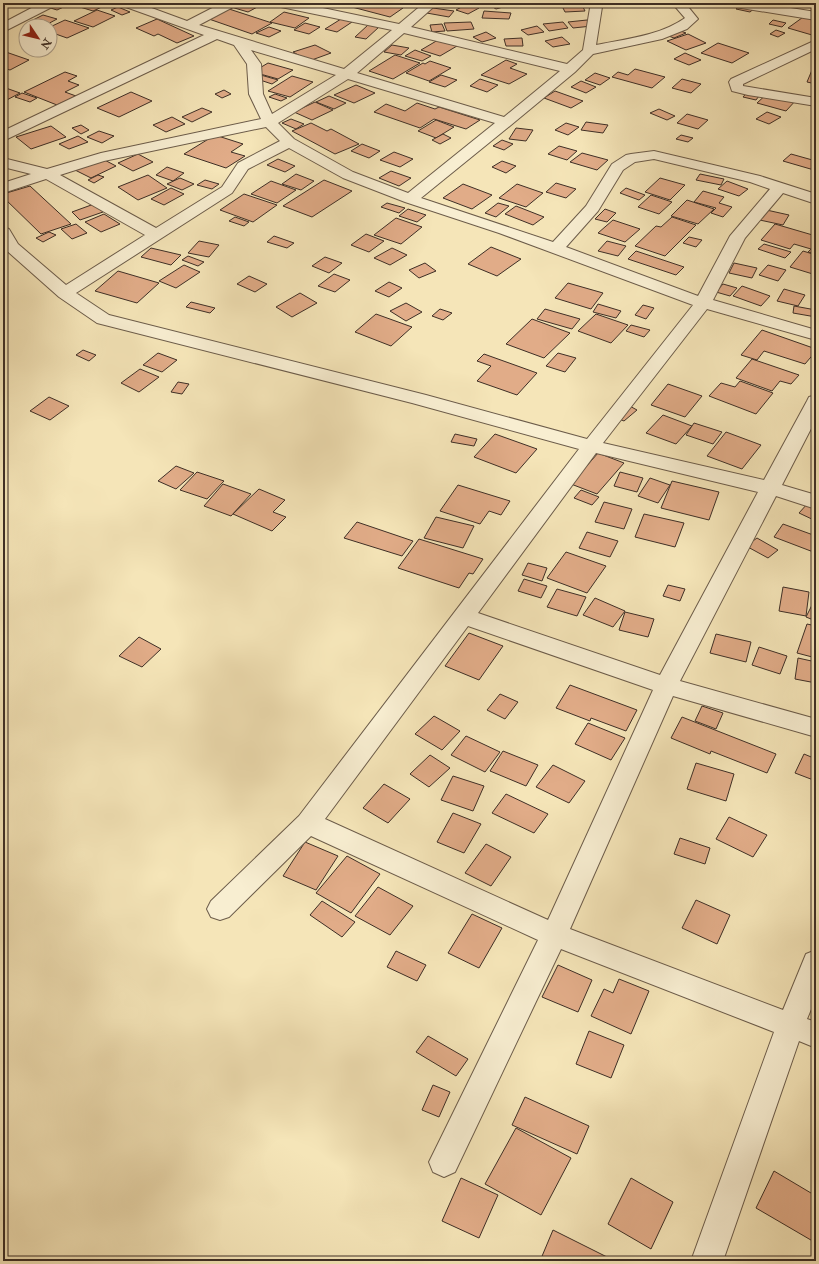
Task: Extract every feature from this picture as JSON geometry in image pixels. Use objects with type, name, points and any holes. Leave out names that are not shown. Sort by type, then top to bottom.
[{"type":"street","points":[[3,28],[50,3]]},
{"type":"street","points":[[127,3],[215,35],[506,122]]},
{"type":"street","points":[[188,26],[231,3]]},
{"type":"street","points":[[282,3],[401,28],[570,69]]},
{"type":"street","points":[[3,188],[102,157],[269,122],[347,74],[432,3]]},
{"type":"street","points":[[589,51],[596,7],[592,3]]},
{"type":"street","points":[[410,199],[506,122],[570,69],[589,51],[664,34],[684,26],[692,19],[678,3]]},
{"type":"street","points":[[735,3],[816,16]]},
{"type":"street","points":[[3,137],[215,35]]},
{"type":"street","points":[[239,42],[254,64],[256,94],[269,122],[289,142],[348,175],[410,199],[556,249],[703,303],[816,335]]},
{"type":"street","points":[[816,44],[736,82],[737,88],[748,91],[816,102]]},
{"type":"street","points":[[66,293],[227,190],[243,166],[289,142]]},
{"type":"street","points":[[556,249],[592,208],[617,167],[631,158],[654,155],[780,187],[816,199]]},
{"type":"street","points":[[3,162],[47,174],[157,235]]},
{"type":"street","points":[[220,909],[308,823],[591,446],[703,303],[738,236],[780,187]]},
{"type":"street","points":[[3,232],[12,247],[66,293],[103,319],[419,399],[591,446],[770,488],[816,502]]},
{"type":"street","points":[[444,1162],[554,935],[666,686],[816,401]]},
{"type":"street","points":[[464,616],[666,686],[816,728]]},
{"type":"street","points":[[308,823],[554,935],[804,1030]]},
{"type":"street","points":[[707,1261],[804,1030],[816,962]]},
{"type":"building","points":[[51,3],[62,3],[68,5],[57,10],[44,6]]},
{"type":"building","points":[[88,3],[96,3],[104,6],[93,11],[80,7]]},
{"type":"building","points":[[238,3],[254,3],[261,5],[248,12],[231,7]]},
{"type":"building","points":[[359,3],[383,3],[403,8],[390,17],[352,7]]},
{"type":"building","points":[[497,3],[503,7],[496,9],[488,4]]},
{"type":"building","points":[[467,4],[479,8],[468,14],[456,10]]},
{"type":"building","points":[[742,4],[756,7],[750,12],[736,9]]},
{"type":"building","points":[[582,5],[585,11],[565,12],[562,6]]},
{"type":"building","points":[[118,7],[130,12],[122,15],[111,10]]},
{"type":"building","points":[[426,7],[454,11],[449,17],[421,12]]},
{"type":"building","points":[[226,8],[272,23],[252,34],[206,18]]},
{"type":"building","points":[[97,10],[115,16],[93,27],[74,21]]},
{"type":"building","points":[[484,11],[511,13],[509,19],[482,18]]},
{"type":"building","points":[[284,12],[309,18],[295,28],[270,22]]},
{"type":"building","points":[[43,15],[54,18],[37,18]]},
{"type":"building","points":[[806,15],[816,18],[816,33],[812,35],[788,28]]},
{"type":"building","points":[[157,19],[194,36],[177,43],[158,34],[154,36],[136,28]]},
{"type":"building","points":[[341,19],[352,22],[337,32],[325,29]]},
{"type":"building","points":[[65,20],[89,28],[67,38],[58,35],[58,23]]},
{"type":"building","points":[[587,20],[592,26],[573,28],[568,22]]},
{"type":"building","points":[[773,20],[786,23],[782,27],[769,24]]},
{"type":"building","points":[[471,22],[474,29],[447,31],[444,23]]},
{"type":"building","points":[[563,22],[568,28],[549,31],[543,24]]},
{"type":"building","points":[[305,23],[320,27],[309,34],[294,30]]},
{"type":"building","points":[[442,24],[445,31],[432,32],[430,25]]},
{"type":"building","points":[[368,25],[379,27],[366,39],[355,37]]},
{"type":"building","points":[[537,26],[544,32],[528,35],[521,30]]},
{"type":"building","points":[[269,27],[281,31],[269,37],[256,33]]},
{"type":"building","points":[[678,30],[686,33],[674,38],[666,35]]},
{"type":"building","points":[[776,30],[785,33],[778,37],[770,34]]},
{"type":"building","points":[[486,32],[496,38],[482,42],[473,37]]},
{"type":"building","points":[[688,34],[706,43],[686,50],[667,41]]},
{"type":"building","points":[[562,37],[570,44],[553,47],[545,41]]},
{"type":"building","points":[[522,38],[523,46],[506,46],[504,39]]},
{"type":"building","points":[[438,40],[457,46],[440,56],[421,50]]},
{"type":"building","points":[[718,43],[749,53],[732,63],[701,53]]},
{"type":"building","points":[[315,45],[331,53],[309,61],[293,52]]},
{"type":"building","points":[[392,45],[409,48],[401,55],[384,52]]},
{"type":"building","points":[[415,50],[431,56],[422,61],[405,56]]},
{"type":"building","points":[[3,51],[18,56],[18,58],[29,60],[10,70],[3,68]]},
{"type":"building","points":[[685,53],[701,60],[689,65],[674,59]]},
{"type":"building","points":[[395,55],[420,63],[393,79],[369,71]]},
{"type":"building","points":[[506,60],[517,64],[510,68],[527,74],[509,84],[481,75]]},
{"type":"building","points":[[430,61],[451,68],[429,81],[406,73],[423,63],[425,64]]},
{"type":"building","points":[[268,63],[293,70],[278,79],[253,72]]},
{"type":"building","points":[[635,69],[665,77],[652,88],[612,77],[618,72],[628,75]]},
{"type":"building","points":[[812,70],[816,71],[816,84],[807,82]]},
{"type":"building","points":[[65,72],[77,76],[68,81],[79,85],[65,92],[76,96],[57,105],[24,92]]},
{"type":"building","points":[[254,73],[278,80],[272,84],[248,76]]},
{"type":"building","points":[[595,73],[610,78],[600,85],[585,80]]},
{"type":"building","points":[[441,75],[457,80],[445,87],[429,82]]},
{"type":"building","points":[[292,76],[313,82],[290,97],[268,91]]},
{"type":"building","points":[[480,79],[498,85],[487,92],[470,86]]},
{"type":"building","points":[[682,79],[701,84],[691,93],[672,88]]},
{"type":"building","points":[[581,81],[596,87],[586,93],[571,87]]},
{"type":"building","points":[[356,85],[375,93],[354,103],[334,95]]},
{"type":"building","points":[[3,87],[20,93],[3,102]]},
{"type":"building","points":[[750,89],[762,92],[756,100],[743,97]]},
{"type":"building","points":[[224,90],[231,94],[222,98],[215,94]]},
{"type":"building","points":[[555,91],[583,101],[571,108],[544,98]]},
{"type":"building","points":[[131,92],[152,101],[119,117],[97,108]]},
{"type":"building","points":[[769,92],[797,99],[786,111],[757,103]]},
{"type":"building","points":[[22,93],[37,98],[30,102],[15,97]]},
{"type":"building","points":[[275,94],[287,98],[281,101],[269,97]]},
{"type":"building","points":[[329,96],[346,103],[334,109],[316,102]]},
{"type":"building","points":[[315,102],[333,110],[312,120],[294,112]]},
{"type":"building","points":[[417,103],[435,109],[439,107],[480,120],[466,129],[434,119],[420,128],[374,112],[386,104],[405,111]]},
{"type":"building","points":[[202,108],[212,112],[192,122],[182,117]]},
{"type":"building","points":[[659,109],[675,116],[667,120],[650,113]]},
{"type":"building","points":[[767,112],[781,117],[769,124],[756,119]]},
{"type":"building","points":[[687,114],[708,120],[698,129],[677,123]]},
{"type":"building","points":[[172,117],[185,124],[166,132],[153,125]]},
{"type":"building","points":[[291,119],[304,124],[296,129],[282,123]]},
{"type":"building","points":[[436,120],[454,127],[436,138],[418,131]]},
{"type":"building","points":[[586,122],[608,125],[603,133],[581,130]]},
{"type":"building","points":[[311,123],[327,131],[331,129],[359,144],[335,154],[292,131]]},
{"type":"building","points":[[566,123],[579,127],[568,135],[555,130]]},
{"type":"building","points":[[81,125],[89,130],[81,134],[72,128]]},
{"type":"building","points":[[51,126],[66,137],[31,149],[16,137]]},
{"type":"building","points":[[516,128],[533,130],[526,141],[509,139]]},
{"type":"building","points":[[99,131],[114,136],[102,143],[87,137]]},
{"type":"building","points":[[443,134],[451,138],[440,144],[432,140]]},
{"type":"building","points":[[215,135],[243,144],[231,152],[245,156],[226,168],[184,154]]},
{"type":"building","points":[[681,135],[693,138],[688,142],[676,139]]},
{"type":"building","points":[[78,136],[88,142],[69,149],[59,144]]},
{"type":"building","points":[[502,140],[513,144],[504,150],[493,146]]},
{"type":"building","points":[[362,144],[380,151],[369,158],[351,151]]},
{"type":"building","points":[[559,146],[577,151],[567,160],[548,154]]},
{"type":"building","points":[[394,152],[413,159],[400,167],[380,160]]},
{"type":"building","points":[[582,153],[608,160],[597,170],[570,162]]},
{"type":"building","points":[[138,154],[153,162],[133,171],[118,163]]},
{"type":"building","points":[[791,154],[816,161],[816,168],[814,170],[783,161]]},
{"type":"building","points":[[95,155],[116,166],[91,178],[75,170]]},
{"type":"building","points":[[278,159],[295,166],[285,172],[267,165]]},
{"type":"building","points":[[502,161],[516,166],[506,173],[492,167]]},
{"type":"building","points":[[167,167],[184,173],[173,181],[156,175]]},
{"type":"building","points":[[391,171],[411,178],[399,186],[379,178]]},
{"type":"building","points":[[296,174],[314,181],[301,190],[282,184]]},
{"type":"building","points":[[700,174],[724,179],[721,185],[696,180]]},
{"type":"building","points":[[98,175],[104,177],[94,183],[88,180]]},
{"type":"building","points":[[148,175],[167,188],[138,200],[118,187]]},
{"type":"building","points":[[180,178],[194,184],[182,190],[167,184]]},
{"type":"building","points":[[660,178],[685,185],[670,200],[645,192]]},
{"type":"building","points":[[205,180],[219,184],[212,189],[197,185]]},
{"type":"building","points":[[324,180],[352,191],[312,217],[283,206]]},
{"type":"building","points":[[271,181],[296,190],[277,203],[251,194]]},
{"type":"building","points":[[727,181],[748,189],[739,196],[718,189]]},
{"type":"building","points":[[556,183],[576,189],[566,198],[546,192]]},
{"type":"building","points":[[463,184],[492,195],[472,209],[443,198]]},
{"type":"building","points":[[517,184],[543,193],[526,207],[499,198]]},
{"type":"building","points":[[30,186],[71,224],[41,234],[3,197],[3,194]]},
{"type":"building","points":[[171,188],[184,194],[164,205],[151,199]]},
{"type":"building","points":[[626,188],[645,195],[639,200],[620,193]]},
{"type":"building","points":[[703,191],[724,197],[719,203],[732,207],[723,217],[711,213],[716,208],[694,202]]},
{"type":"building","points":[[244,194],[277,205],[253,222],[220,210]]},
{"type":"building","points":[[651,195],[672,202],[659,214],[638,207]]},
{"type":"building","points":[[687,200],[714,209],[698,224],[671,216]]},
{"type":"building","points":[[387,203],[405,208],[399,213],[381,207]]},
{"type":"building","points":[[498,203],[509,206],[496,217],[485,213]]},
{"type":"building","points":[[94,204],[103,212],[80,220],[72,212]]},
{"type":"building","points":[[516,206],[544,217],[533,225],[505,214]]},
{"type":"building","points":[[408,209],[426,215],[417,222],[399,216]]},
{"type":"building","points":[[605,209],[616,213],[607,222],[595,219]]},
{"type":"building","points":[[762,209],[789,215],[783,225],[755,219]]},
{"type":"building","points":[[104,214],[120,224],[101,232],[85,222]]},
{"type":"building","points":[[235,217],[249,222],[244,226],[229,221]]},
{"type":"building","points":[[672,217],[696,225],[665,256],[635,246],[656,226],[661,227]]},
{"type":"building","points":[[396,218],[422,227],[401,244],[374,235]]},
{"type":"building","points":[[613,220],[640,229],[625,242],[598,233]]},
{"type":"building","points":[[76,224],[87,233],[72,239],[61,229]]},
{"type":"building","points":[[775,224],[816,236],[816,254],[808,252],[811,249],[794,244],[790,249],[761,240]]},
{"type":"building","points":[[49,232],[56,235],[43,242],[36,238]]},
{"type":"building","points":[[366,234],[384,241],[369,252],[351,245]]},
{"type":"building","points":[[274,236],[294,243],[287,248],[267,242]]},
{"type":"building","points":[[689,237],[702,240],[696,247],[683,243]]},
{"type":"building","points":[[199,241],[219,245],[209,257],[188,253]]},
{"type":"building","points":[[607,241],[626,246],[618,256],[598,251]]},
{"type":"building","points":[[764,244],[791,252],[785,258],[758,249]]},
{"type":"building","points":[[491,247],[521,259],[497,276],[468,264]]},
{"type":"building","points":[[151,248],[181,255],[171,265],[141,257]]},
{"type":"building","points":[[392,248],[407,255],[390,265],[374,258]]},
{"type":"building","points":[[636,251],[684,267],[676,275],[628,259]]},
{"type":"building","points":[[803,251],[816,255],[816,275],[790,267]]},
{"type":"building","points":[[188,256],[204,262],[198,266],[182,260]]},
{"type":"building","points":[[325,257],[342,263],[329,273],[312,266]]},
{"type":"building","points":[[425,263],[436,271],[419,278],[409,270]]},
{"type":"building","points":[[734,263],[757,268],[752,278],[729,273]]},
{"type":"building","points":[[184,265],[200,272],[176,288],[159,281]]},
{"type":"building","points":[[768,265],[786,270],[778,281],[759,275]]},
{"type":"building","points":[[118,271],[159,283],[137,303],[95,291]]},
{"type":"building","points":[[334,274],[350,280],[335,292],[318,286]]},
{"type":"building","points":[[249,276],[267,284],[255,292],[237,284]]},
{"type":"building","points":[[389,282],[402,288],[389,297],[375,291]]},
{"type":"building","points":[[568,283],[603,293],[591,309],[555,298]]},
{"type":"building","points":[[723,284],[737,288],[730,296],[716,292]]},
{"type":"building","points":[[742,286],[770,296],[761,306],[733,296]]},
{"type":"building","points":[[784,289],[805,295],[798,306],[777,301]]},
{"type":"building","points":[[300,293],[317,303],[292,317],[276,307]]},
{"type":"building","points":[[191,302],[215,308],[210,313],[186,307]]},
{"type":"building","points":[[406,303],[422,312],[406,321],[390,311]]},
{"type":"building","points":[[598,304],[621,311],[616,318],[593,312]]},
{"type":"building","points":[[643,305],[654,308],[646,319],[635,315]]},
{"type":"building","points":[[794,306],[816,310],[816,317],[793,313]]},
{"type":"building","points":[[440,309],[452,313],[443,320],[432,316]]},
{"type":"building","points":[[545,309],[580,319],[572,329],[537,319]]},
{"type":"building","points":[[376,314],[412,327],[391,346],[355,332]]},
{"type":"building","points":[[596,314],[628,325],[611,343],[578,331]]},
{"type":"building","points":[[532,319],[570,333],[544,358],[506,344]]},
{"type":"building","points":[[631,325],[650,330],[644,337],[626,331]]},
{"type":"building","points":[[762,330],[816,349],[816,351],[805,364],[764,351],[757,360],[741,355]]},
{"type":"building","points":[[83,350],[96,355],[89,361],[76,355]]},
{"type":"building","points":[[158,353],[177,360],[162,372],[143,365]]},
{"type":"building","points":[[558,353],[576,358],[565,372],[546,366]]},
{"type":"building","points":[[484,354],[537,373],[517,395],[477,381],[491,366],[477,361]]},
{"type":"building","points":[[752,359],[799,375],[791,384],[780,381],[772,391],[736,378]]},
{"type":"building","points":[[140,369],[159,377],[139,392],[121,383]]},
{"type":"building","points":[[740,381],[773,393],[756,414],[709,396],[721,383],[735,387]]},
{"type":"building","points":[[178,382],[189,384],[182,394],[171,392]]},
{"type":"building","points":[[668,384],[702,396],[685,417],[651,405]]},
{"type":"building","points":[[49,397],[69,406],[50,420],[30,411]]},
{"type":"building","points":[[626,404],[637,410],[624,421],[612,416]]},
{"type":"building","points":[[663,415],[692,426],[676,444],[646,433]]},
{"type":"building","points":[[694,423],[722,432],[713,444],[686,435]]},
{"type":"building","points":[[726,432],[761,445],[742,469],[707,456]]},
{"type":"building","points":[[455,434],[477,439],[474,446],[451,442]]},
{"type":"building","points":[[495,434],[537,449],[516,473],[474,457]]},
{"type":"building","points":[[598,453],[624,463],[597,494],[571,484]]},
{"type":"building","points":[[176,466],[194,473],[176,489],[158,481]]},
{"type":"building","points":[[197,472],[224,481],[207,499],[180,490]]},
{"type":"building","points":[[620,472],[643,478],[637,492],[614,486]]},
{"type":"building","points":[[650,478],[670,485],[658,503],[638,496]]},
{"type":"building","points":[[672,481],[719,492],[709,520],[661,508]]},
{"type":"building","points":[[223,484],[251,494],[231,516],[204,506]]},
{"type":"building","points":[[458,485],[510,501],[501,515],[489,511],[480,524],[440,511]]},
{"type":"building","points":[[259,489],[285,500],[273,512],[286,517],[272,531],[233,514]]},
{"type":"building","points":[[581,490],[599,497],[592,505],[574,498]]},
{"type":"building","points":[[604,502],[632,509],[624,529],[595,522]]},
{"type":"building","points":[[808,503],[816,506],[816,521],[799,513]]},
{"type":"building","points":[[644,514],[684,523],[675,547],[635,537]]},
{"type":"building","points":[[436,517],[474,526],[463,548],[424,538]]},
{"type":"building","points":[[357,522],[413,541],[402,556],[344,538]]},
{"type":"building","points":[[783,524],[816,536],[816,553],[774,537]]},
{"type":"building","points":[[587,532],[618,541],[610,557],[579,548]]},
{"type":"building","points":[[757,538],[778,550],[768,558],[746,546]]},
{"type":"building","points":[[419,539],[483,559],[473,574],[469,573],[459,588],[398,568]]},
{"type":"building","points":[[566,552],[606,566],[587,593],[547,578]]},
{"type":"building","points":[[528,563],[547,568],[542,581],[522,575]]},
{"type":"building","points":[[524,579],[547,586],[541,598],[518,591]]},
{"type":"building","points":[[668,585],[685,589],[680,601],[663,596]]},
{"type":"building","points":[[783,587],[809,592],[806,616],[779,611]]},
{"type":"building","points":[[557,589],[586,597],[577,616],[547,607]]},
{"type":"building","points":[[816,597],[816,621],[806,617]]},
{"type":"building","points":[[595,598],[625,611],[613,627],[583,615]]},
{"type":"building","points":[[625,612],[654,619],[648,637],[619,630]]},
{"type":"building","points":[[807,624],[816,626],[816,658],[797,653]]},
{"type":"building","points":[[469,633],[503,646],[479,680],[445,666]]},
{"type":"building","points":[[716,634],[751,642],[746,662],[710,653]]},
{"type":"building","points":[[139,637],[161,649],[142,667],[119,656]]},
{"type":"building","points":[[759,647],[787,656],[780,674],[752,665]]},
{"type":"building","points":[[798,658],[816,662],[816,683],[795,679]]},
{"type":"building","points":[[570,685],[637,710],[626,731],[591,718],[590,721],[556,708]]},
{"type":"building","points":[[500,694],[518,702],[505,719],[487,710]]},
{"type":"building","points":[[702,706],[723,713],[716,729],[695,721]]},
{"type":"building","points":[[434,716],[460,731],[442,750],[415,734]]},
{"type":"building","points":[[682,717],[776,754],[767,773],[711,751],[710,754],[671,738]]},
{"type":"building","points":[[588,723],[625,738],[611,760],[575,744]]},
{"type":"building","points":[[466,736],[500,752],[485,772],[451,755]]},
{"type":"building","points":[[503,751],[538,765],[526,786],[490,771]]},
{"type":"building","points":[[804,754],[816,759],[816,781],[795,773]]},
{"type":"building","points":[[430,755],[450,768],[429,787],[410,774]]},
{"type":"building","points":[[696,763],[734,774],[726,801],[687,789]]},
{"type":"building","points":[[553,765],[585,781],[569,803],[536,787]]},
{"type":"building","points":[[453,776],[484,786],[473,811],[441,800]]},
{"type":"building","points":[[384,784],[410,799],[388,823],[363,808]]},
{"type":"building","points":[[506,794],[548,814],[534,833],[492,813]]},
{"type":"building","points":[[453,813],[481,824],[464,853],[437,842]]},
{"type":"building","points":[[729,817],[767,835],[753,857],[716,839]]},
{"type":"building","points":[[680,838],[710,848],[705,864],[674,854]]},
{"type":"building","points":[[305,842],[338,856],[316,890],[283,876]]},
{"type":"building","points":[[486,844],[511,857],[491,886],[465,873]]},
{"type":"building","points":[[347,856],[380,874],[351,913],[316,893]]},
{"type":"building","points":[[378,887],[413,906],[390,935],[355,916]]},
{"type":"building","points":[[696,900],[730,915],[717,944],[682,928]]},
{"type":"building","points":[[322,901],[355,922],[342,937],[310,915]]},
{"type":"building","points":[[472,914],[502,928],[479,968],[448,953]]},
{"type":"building","points":[[396,951],[426,965],[417,981],[387,967]]},
{"type":"building","points":[[558,965],[592,980],[578,1012],[542,997]]},
{"type":"building","points":[[619,979],[649,991],[631,1034],[591,1016],[604,989],[613,993]]},
{"type":"building","points":[[589,1031],[624,1045],[611,1078],[576,1064]]},
{"type":"building","points":[[428,1036],[468,1059],[456,1076],[416,1052]]},
{"type":"building","points":[[433,1085],[450,1092],[439,1117],[422,1110]]},
{"type":"building","points":[[525,1097],[589,1126],[577,1154],[512,1125]]},
{"type":"building","points":[[516,1128],[571,1158],[541,1215],[485,1184]]},
{"type":"building","points":[[774,1171],[816,1196],[816,1243],[756,1208]]},
{"type":"building","points":[[461,1178],[498,1195],[479,1238],[442,1221]]},
{"type":"building","points":[[631,1178],[673,1202],[651,1249],[608,1224]]},
{"type":"building","points":[[553,1230],[615,1261],[540,1261]]}]
